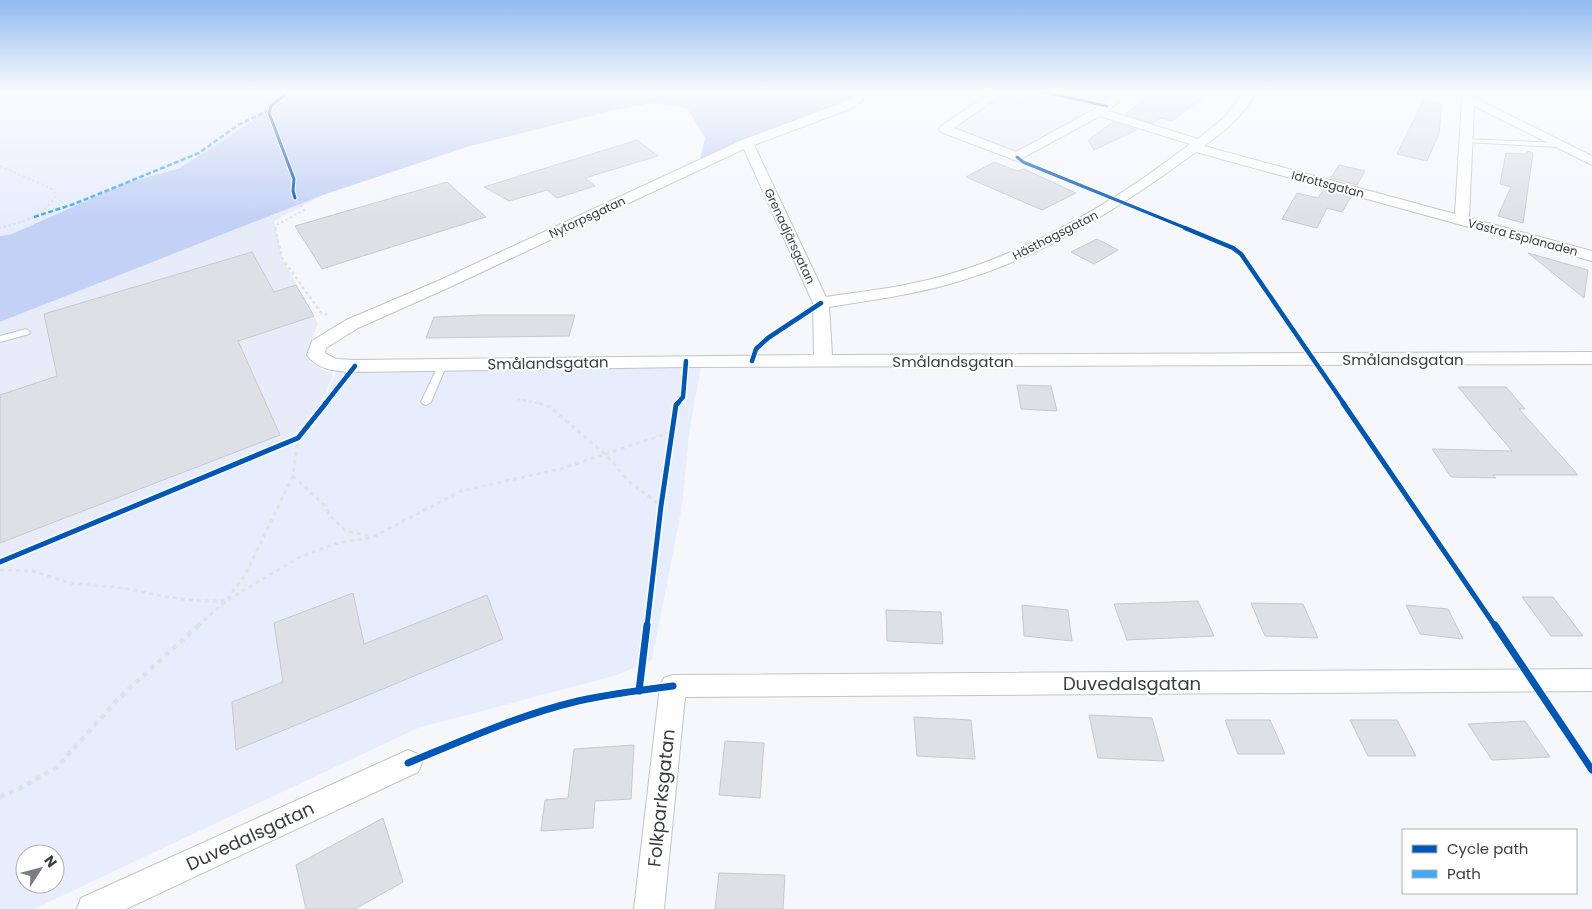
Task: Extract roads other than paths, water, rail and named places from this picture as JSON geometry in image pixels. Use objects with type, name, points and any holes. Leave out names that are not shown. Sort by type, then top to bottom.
[{"type":"street","name":"Nytorpsgatan","points":[[316,355],[318,345],[352,324],[444,284],[747,143],[770,134]]},
{"type":"street","points":[[959,134],[1017,157],[1058,134]]},
{"type":"street","name":"Idrottsgatan","points":[[1166,134],[1462,221]]},
{"type":"street","name":"Hästhagsgatan","points":[[820,303],[911,289],[963,275],[1003,261],[1071,230],[1120,201],[1211,134]]},
{"type":"street","name":"Västra Esplanaden","points":[[1466,134],[1462,221],[1592,256]]},
{"type":"street","points":[[1539,134],[1592,161]]},
{"type":"street","name":"Grenadjärsgatan","points":[[747,143],[820,303],[823,362]]},
{"type":"street","name":"Smålandsgatan","points":[[316,355],[332,365],[355,366],[686,361],[1592,358]]},
{"type":"street","name":"Duvedalsgatan","points":[[673,686],[1592,680]]},
{"type":"street","name":"Folkparksgatan","points":[[649,909],[673,686]]},
{"type":"street","name":"Duvedalsgatan","points":[[92,909],[408,763]]},
{"type":"lane","points":[[1466,141],[1558,145]]},
{"type":"lane","points":[[0,339],[26,332]]},
{"type":"lane","points":[[426,402],[442,364]]}]
